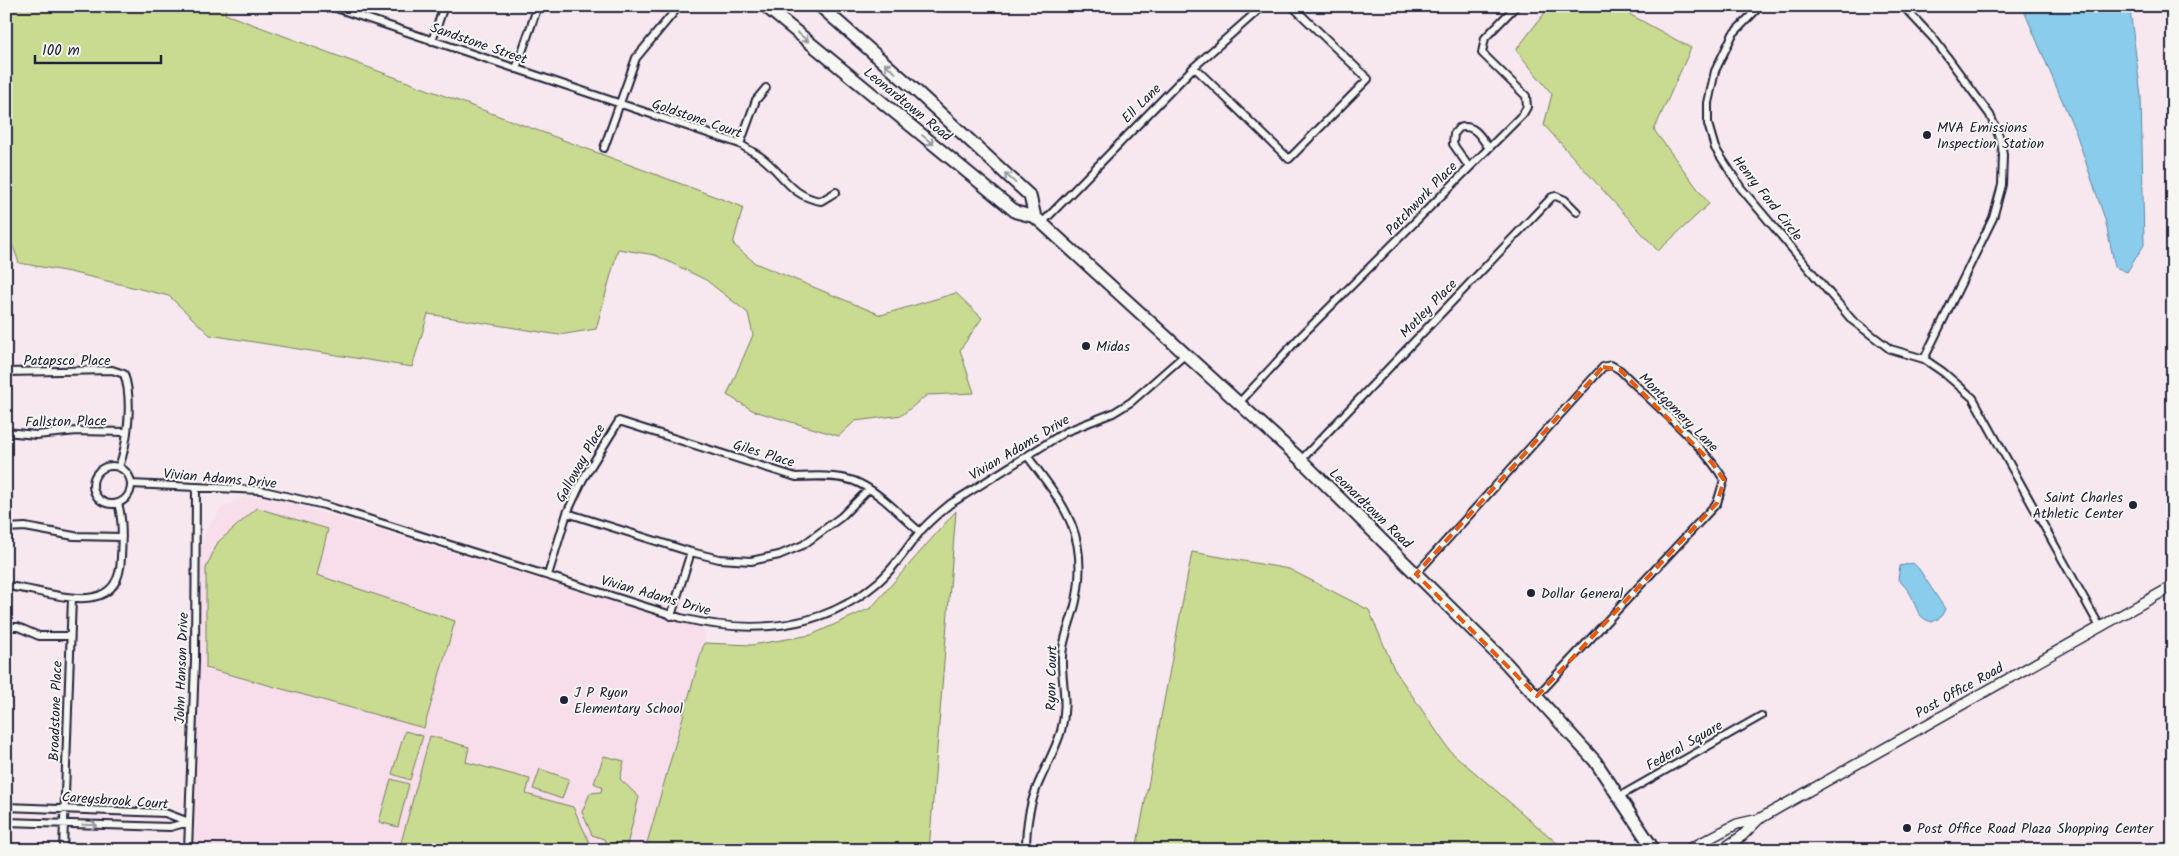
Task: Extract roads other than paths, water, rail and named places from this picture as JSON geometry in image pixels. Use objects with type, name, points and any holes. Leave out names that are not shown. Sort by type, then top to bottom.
[{"type":"highway","name":"Leonardtown Road","points":[[765,6],[1016,212],[1038,220],[1187,353],[1300,460],[1537,696],[1595,761],[1654,850]]},
{"type":"highway","name":"Leonardtown Road","points":[[820,6],[913,88],[1030,196],[1038,220]]},
{"type":"street","name":"Sandstone Street","points":[[330,6],[351,10],[432,41],[620,104]]},
{"type":"street","points":[[432,41],[444,6]]},
{"type":"street","points":[[516,69],[538,6]]},
{"type":"street","points":[[604,148],[636,58],[679,6]]},
{"type":"street","name":"Ell Lane","points":[[1038,220],[1194,67],[1263,6]]},
{"type":"street","points":[[1194,67],[1289,159],[1368,79],[1292,6]]},
{"type":"street","name":"Patchwork Place","points":[[1239,403],[1298,338],[1516,121],[1527,107],[1526,96],[1482,54],[1485,38],[1516,6]]},
{"type":"street","name":"Henry Ford Circle","points":[[1760,6],[1733,34],[1715,71],[1708,103],[1708,124],[1715,148],[1741,188],[1852,320],[1890,349],[1924,359],[1943,372],[1973,399],[2100,627]]},
{"type":"street","points":[[1902,6],[1934,39],[1990,115],[1998,134],[2003,154],[2002,185],[1993,218],[1924,359]]},
{"type":"street","points":[[740,144],[756,100],[766,88]]},
{"type":"street","name":"Goldstone Court","points":[[620,104],[740,144],[761,158],[797,193],[806,198],[821,201],[836,192]]},
{"type":"street","points":[[1469,167],[1453,144],[1454,134],[1459,128],[1470,127],[1475,130],[1488,147]]},
{"type":"street","name":"Motley Place","points":[[1300,460],[1552,197],[1556,196],[1565,200],[1577,212]]},
{"type":"street","name":"Vivian Adams Drive","points":[[131,484],[260,490],[324,505],[548,575],[671,616],[736,628],[764,628],[806,620],[845,604],[877,584],[893,568],[920,532],[950,504],[1028,457],[1065,432],[1113,413],[1131,402],[1187,353]]},
{"type":"street","name":"Montgomery Lane","points":[[1416,574],[1604,367],[1612,365],[1620,370],[1677,426],[1712,463],[1724,480],[1717,503],[1537,696]]},
{"type":"street","name":"Patapsco Place","points":[[6,372],[112,370],[124,374],[127,383],[127,432],[125,449],[119,467]]},
{"type":"street","name":"Giles Place","points":[[619,421],[796,477],[820,476],[853,481],[869,489],[920,532]]},
{"type":"street","name":"Galloway Place","points":[[548,575],[567,513],[583,479],[619,421]]},
{"type":"street","name":"Fallston Place","points":[[6,432],[36,435],[77,431],[127,432]]},
{"type":"street","name":"Ryon Court","points":[[1026,850],[1026,829],[1030,809],[1039,781],[1061,731],[1065,704],[1062,657],[1075,604],[1080,559],[1074,527],[1066,512],[1028,457]]},
{"type":"street","points":[[110,466],[119,467],[127,474],[131,484],[128,496],[118,503],[108,504],[96,496],[92,484],[96,473],[100,469],[110,466]]},
{"type":"street","name":"John Hanson Drive","points":[[188,850],[195,661],[196,487]]},
{"type":"street","points":[[567,513],[691,552],[719,559],[751,561],[779,555],[803,544],[841,517],[869,489]]},
{"type":"street","points":[[6,586],[72,598],[94,599],[109,591],[118,578],[121,564],[122,518],[118,503]]},
{"type":"street","points":[[6,528],[25,527],[74,536],[122,538]]},
{"type":"street","points":[[671,616],[691,552]]},
{"type":"street","name":"Post Office Road","points":[[1687,850],[1737,824],[1759,818],[2173,586]]},
{"type":"street","name":"Broadstone Place","points":[[63,850],[72,598]]},
{"type":"street","points":[[6,627],[18,627],[39,636],[70,636]]},
{"type":"street","name":"Federal Square","points":[[1620,796],[1761,716]]},
{"type":"street","name":"Careysbrook Court","points":[[6,807],[165,813],[189,822]]},
{"type":"street","name":"Post Office Road","points":[[1721,850],[1742,836],[1759,818]]},
{"type":"street","name":"Careysbrook Court","points":[[6,822],[170,827],[189,822]]},
{"type":"water","points":[[2022,6],[2128,6],[2130,10],[2141,95],[2144,245],[2127,272],[2115,267],[2105,219],[2076,133]]},
{"type":"water","points":[[1913,563],[1945,609],[1941,617],[1932,622],[1920,615],[1910,593],[1898,579],[1900,566]]},
{"type":"place","name":"MVA Emissions Inspection Station","points":[[1927,135]]},
{"type":"place","name":"Midas","points":[[1086,346]]},
{"type":"place","name":"Saint Charles Athletic Center","points":[[2133,505]]},
{"type":"place","name":"Dollar General","points":[[1531,593]]},
{"type":"place","name":"J P Ryon Elementary School","points":[[564,700]]},
{"type":"place","name":"Post Office Road Plaza Shopping Center","points":[[1907,828]]}]
